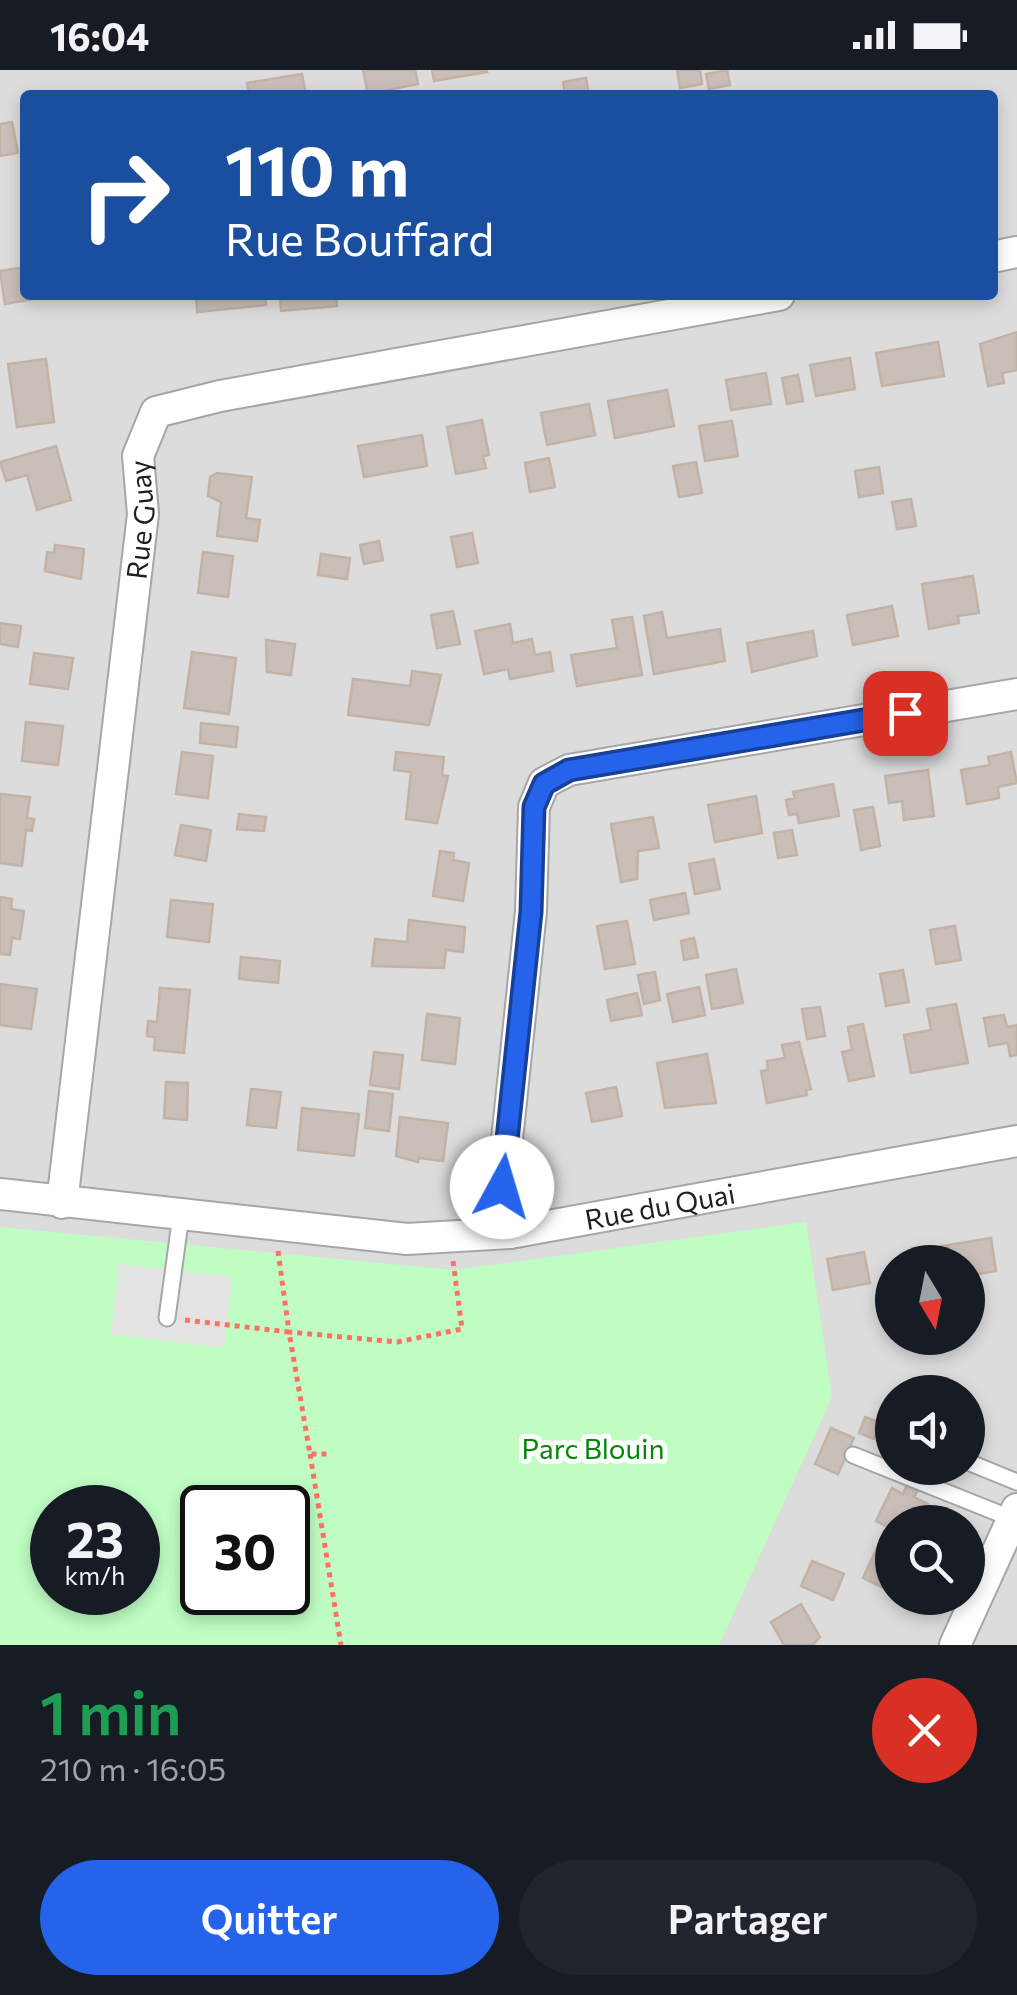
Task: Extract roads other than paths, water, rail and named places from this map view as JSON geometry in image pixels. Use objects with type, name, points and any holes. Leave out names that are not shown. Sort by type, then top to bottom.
[{"type":"street","name":"Rue Guay","points":[[62,1203],[143,514],[138,456],[156,412],[220,396],[752,300]]},
{"type":"street","points":[[510,1233],[502,1187],[531,912],[534,807],[544,784],[569,770],[1017,694]]},
{"type":"street","name":"Rue du Quai","points":[[0,1194],[406,1239],[450,1238],[510,1233],[1017,1142]]},
{"type":"street","points":[[954,1645],[1012,1528]]},
{"type":"lane","points":[[167,1318],[181,1216]]},
{"type":"lane","points":[[853,1455],[1012,1528]]},
{"type":"lane","points":[[985,1469],[1017,1482]]},
{"type":"park label","name":"Parc Blouin","points":[[593,1448]]}]
